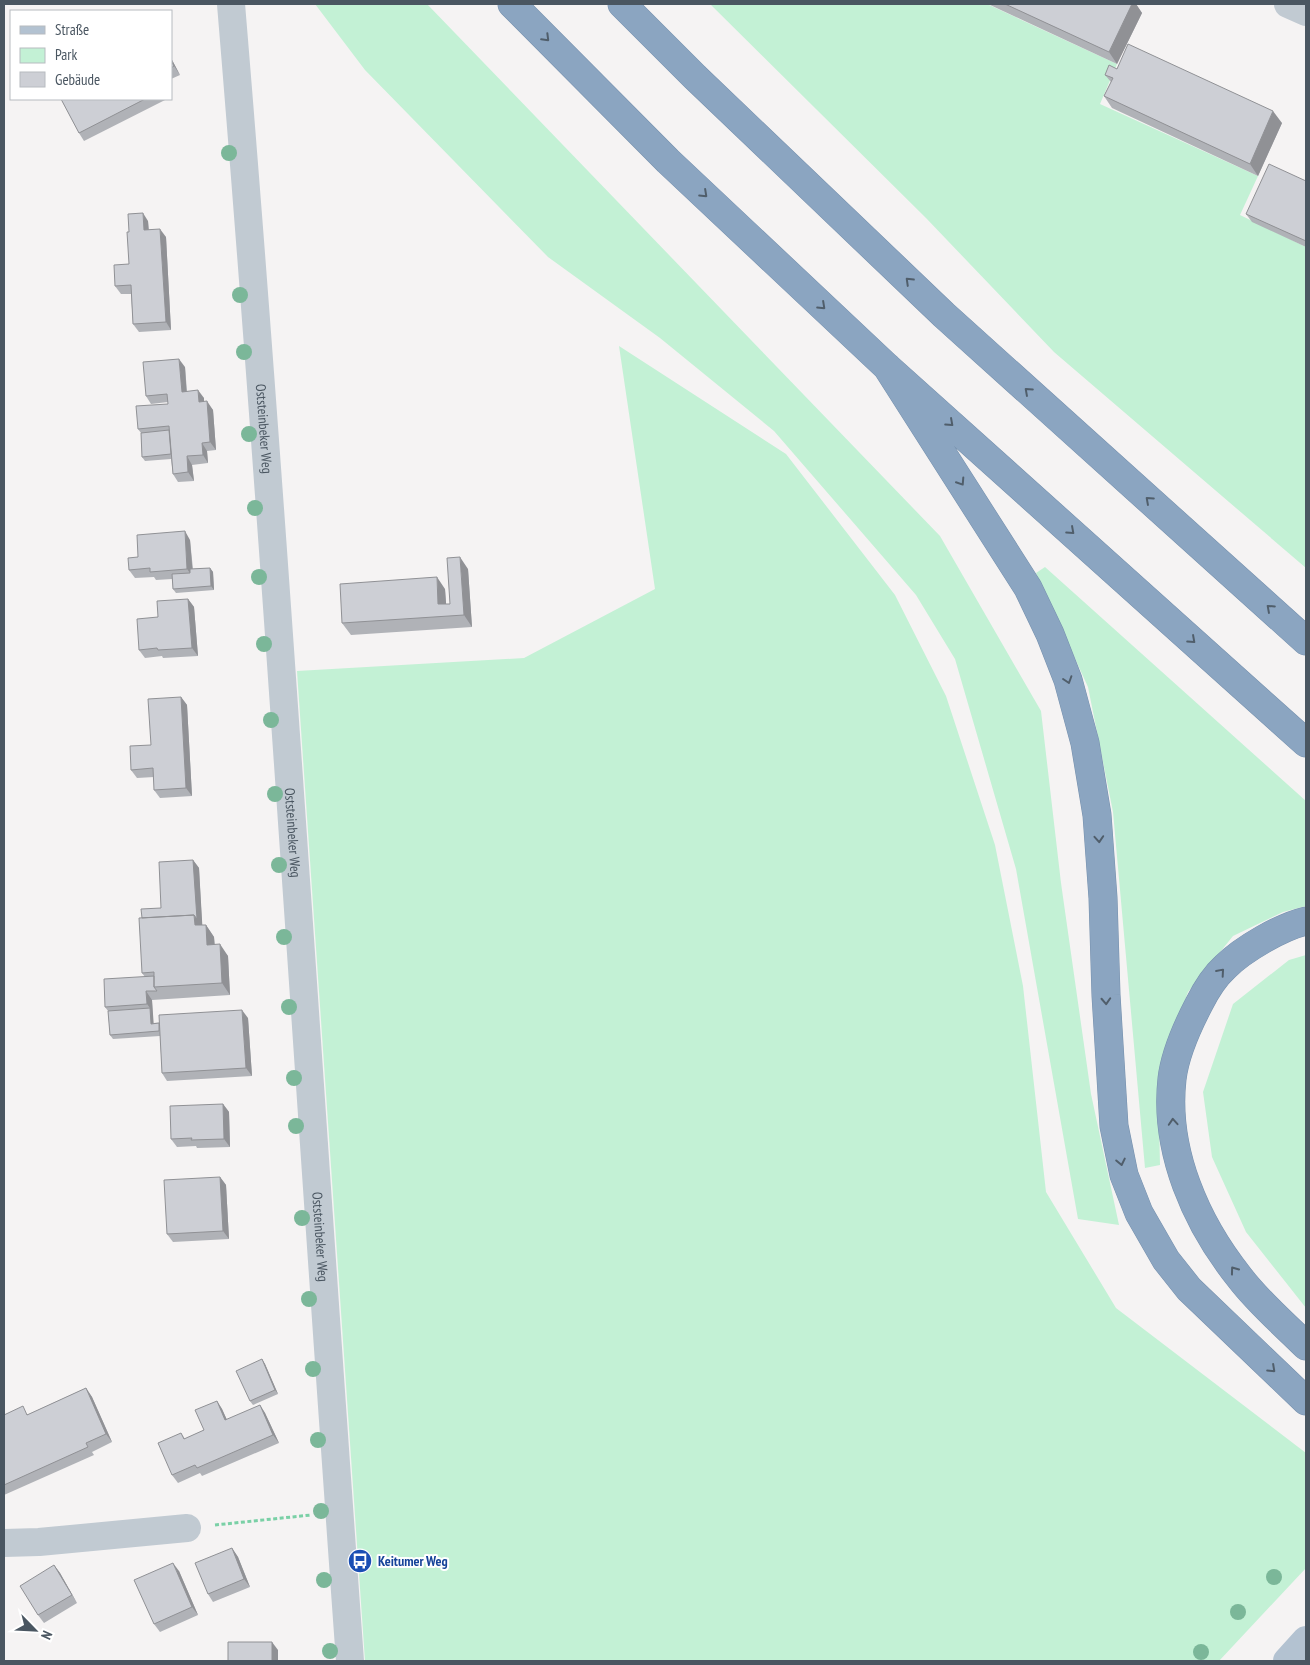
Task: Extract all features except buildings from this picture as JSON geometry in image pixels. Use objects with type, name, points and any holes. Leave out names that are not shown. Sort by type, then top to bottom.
[{"type":"highway","points":[[512,4],[668,161],[887,367],[1306,743]]},
{"type":"highway","points":[[622,4],[702,84],[944,315],[1306,641]]},
{"type":"highway","points":[[887,367],[1028,588],[1050,634],[1068,680],[1085,743],[1097,815],[1114,1126],[1124,1175],[1139,1213],[1166,1260],[1189,1289],[1306,1401]]},
{"type":"highway","points":[[1306,921],[1261,940],[1224,968],[1204,994],[1179,1049],[1172,1079],[1172,1112],[1174,1140],[1184,1180],[1206,1226],[1223,1255],[1241,1280],[1306,1346]]},
{"type":"main road","points":[[1286,1661],[1306,1640]]},
{"type":"street","name":"Oststeinbeker Weg","points":[[231,4],[258,332],[281,650],[350,1661]]},
{"type":"street","points":[[1288,4],[1306,12]]},
{"type":"street","points":[[4,1543],[39,1542],[187,1528]]},
{"type":"path","points":[[187,1528],[313,1515]]},
{"type":"green space","points":[[315,4],[427,4],[940,536],[1041,711],[1061,883],[1091,1094],[1119,1225],[1078,1219],[1016,869],[955,659],[916,595],[774,431],[660,338],[548,257],[365,70]]},
{"type":"green space","points":[[710,4],[987,4],[1117,64],[1100,104],[1258,176],[1240,215],[1306,247],[1306,568],[1054,352],[926,218]]},
{"type":"green space","points":[[619,346],[786,454],[895,595],[946,696],[995,845],[1023,986],[1046,1192],[1116,1308],[1306,1453],[1306,1568],[1219,1661],[365,1661],[297,671],[524,658],[655,589]]},
{"type":"green space","points":[[1045,567],[1306,801],[1306,906],[1283,912],[1233,936],[1188,992],[1158,1076],[1160,1165],[1145,1168],[1113,812],[1088,687],[1036,573]]},
{"type":"green space","points":[[1306,955],[1306,1308],[1246,1232],[1212,1157],[1203,1092],[1233,1004],[1289,960]]},
{"type":"place","name":"Keitumer Weg","points":[[360,1561]]}]
